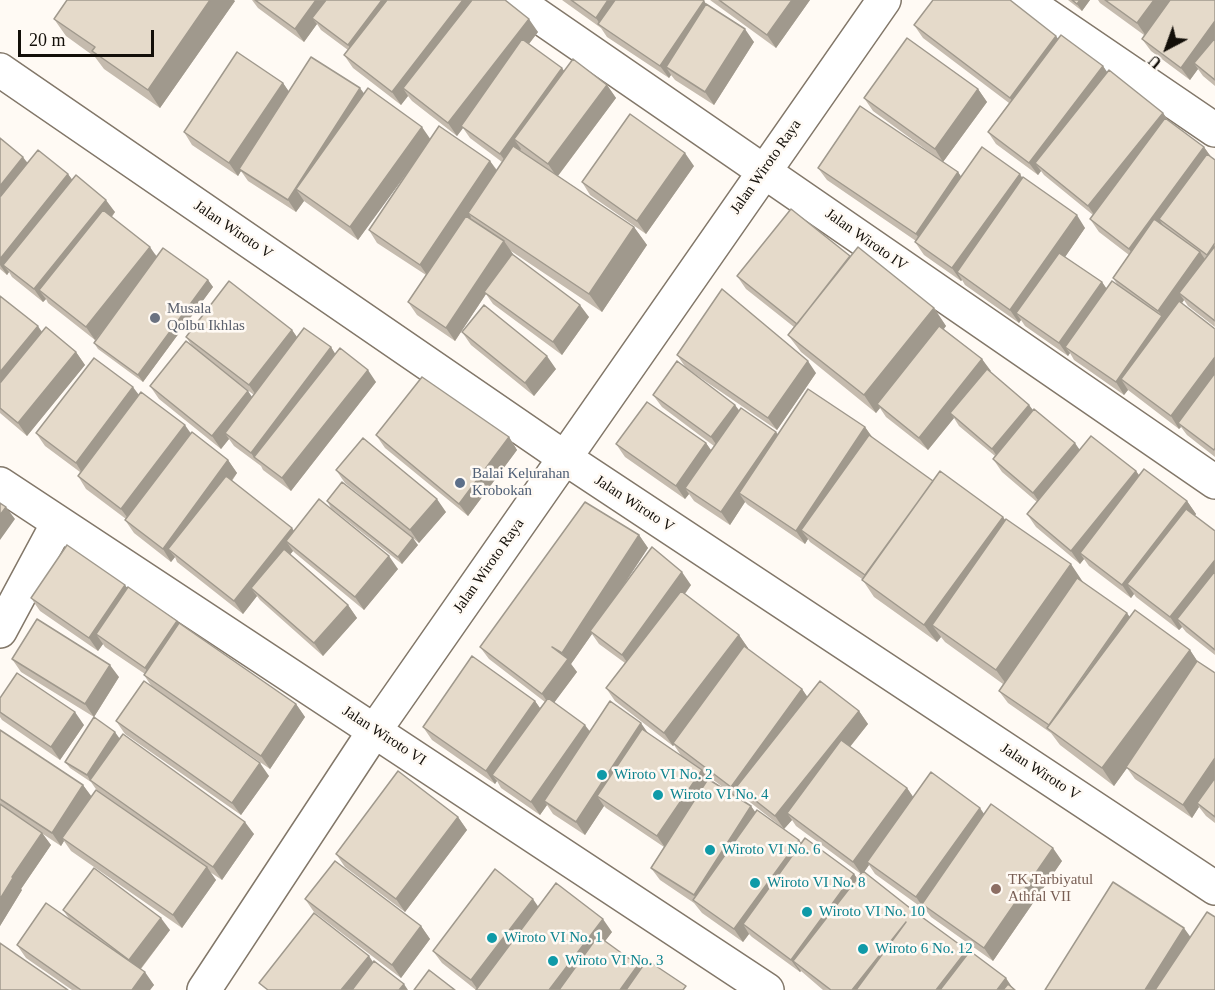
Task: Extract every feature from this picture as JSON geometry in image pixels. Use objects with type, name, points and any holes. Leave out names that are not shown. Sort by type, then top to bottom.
[{"type":"street","name":"Jalan Wiroto IV","points":[[515,0],[1215,482]]},
{"type":"street","name":"Jalan Wiroto Raya","points":[[204,990],[375,730],[884,0]]},
{"type":"street","points":[[1024,0],[1215,130]]},
{"type":"street","name":"Jalan Wiroto V","points":[[0,70],[565,458],[1215,888]]},
{"type":"street","name":"Jalan Wiroto VI","points":[[0,484],[766,990]]},
{"type":"street","points":[[0,631],[58,523]]},
{"type":"building","points":[[67,0],[210,0],[148,90],[92,51],[95,47],[54,19]]},
{"type":"building","points":[[255,0],[316,0],[295,29]]},
{"type":"building","points":[[326,0],[382,0],[348,45],[312,18]]},
{"type":"building","points":[[387,0],[463,0],[392,92],[344,55]]},
{"type":"building","points":[[472,0],[505,0],[529,19],[448,123],[403,88]]},
{"type":"building","points":[[571,0],[608,0],[596,18]]},
{"type":"building","points":[[615,0],[704,1],[660,66],[598,24]]},
{"type":"building","points":[[719,0],[792,0],[767,35]]},
{"type":"building","points":[[933,0],[1010,0],[1056,36],[1010,98],[914,25]]},
{"type":"building","points":[[1105,0],[1154,0],[1137,23]]},
{"type":"building","points":[[1170,0],[1215,0],[1215,21],[1181,68],[1142,39]]},
{"type":"building","points":[[706,4],[745,29],[705,92],[666,67]]},
{"type":"building","points":[[1061,35],[1103,66],[1029,163],[988,132]]},
{"type":"building","points":[[907,38],[978,89],[935,149],[864,98]]},
{"type":"building","points":[[1215,38],[1215,80],[1194,63]]},
{"type":"building","points":[[522,39],[562,68],[500,154],[461,126]]},
{"type":"building","points":[[237,52],[283,83],[229,163],[184,132]]},
{"type":"building","points":[[311,57],[360,88],[288,200],[239,169]]},
{"type":"building","points":[[573,59],[607,85],[548,164],[514,139]]},
{"type":"building","points":[[1109,70],[1163,113],[1088,206],[1035,163]]},
{"type":"building","points":[[368,88],[422,127],[350,227],[296,189]]},
{"type":"building","points":[[860,106],[958,172],[916,234],[818,168]]},
{"type":"building","points":[[630,114],[685,153],[637,221],[582,182]]},
{"type":"building","points":[[1165,118],[1204,147],[1129,249],[1090,219]]},
{"type":"building","points":[[439,126],[490,161],[420,265],[369,230]]},
{"type":"building","points":[[0,138],[23,157],[0,186]]},
{"type":"building","points":[[513,146],[634,227],[589,294],[468,213]]},
{"type":"building","points":[[982,147],[1020,174],[952,268],[915,242]]},
{"type":"building","points":[[38,150],[68,174],[0,259],[0,197]]},
{"type":"building","points":[[1207,154],[1215,160],[1215,243],[1207,255],[1159,219]]},
{"type":"building","points":[[76,175],[106,200],[34,289],[3,265]]},
{"type":"building","points":[[1023,177],[1077,215],[1010,310],[957,272]]},
{"type":"building","points":[[791,209],[850,256],[797,324],[737,276]]},
{"type":"building","points":[[103,210],[150,247],[86,327],[39,290]]},
{"type":"building","points":[[466,216],[504,241],[446,328],[408,302]]},
{"type":"building","points":[[1154,219],[1200,252],[1158,311],[1113,278]]},
{"type":"building","points":[[1215,246],[1215,321],[1179,293]]},
{"type":"building","points":[[858,247],[934,308],[864,395],[788,335]]},
{"type":"building","name":"Musala Qolbu Ikhlas","points":[[163,248],[208,280],[138,375],[94,343]]},
{"type":"building","points":[[1059,253],[1102,282],[1059,343],[1016,313]]},
{"type":"building","points":[[512,254],[580,305],[553,342],[484,292]]},
{"type":"building","points":[[229,281],[292,330],[249,385],[186,337]]},
{"type":"building","points":[[1112,281],[1162,316],[1116,382],[1065,347]]},
{"type":"building","points":[[722,289],[808,361],[768,418],[677,355]]},
{"type":"building","points":[[0,296],[38,326],[0,372]]},
{"type":"building","points":[[1179,301],[1215,329],[1215,357],[1171,416],[1121,379]]},
{"type":"building","points":[[484,305],[547,356],[525,383],[462,332]]},
{"type":"building","points":[[939,326],[982,359],[919,438],[877,404]]},
{"type":"building","points":[[46,327],[76,352],[18,423],[0,408],[0,383]]},
{"type":"building","points":[[304,328],[331,347],[251,453],[225,433]]},
{"type":"building","points":[[186,341],[248,391],[212,436],[150,386]]},
{"type":"building","points":[[340,348],[368,370],[282,478],[254,457]]},
{"type":"building","points":[[94,358],[133,387],[76,463],[36,433]]},
{"type":"building","points":[[677,361],[735,405],[711,437],[653,395]]},
{"type":"building","points":[[987,369],[1029,405],[992,449],[950,413]]},
{"type":"building","points":[[1215,373],[1215,448],[1214,450],[1178,423]]},
{"type":"building","name":"Balai Kelurahan Krobokan","points":[[422,377],[509,437],[459,504],[376,435]]},
{"type":"building","points":[[808,389],[865,427],[796,531],[739,493]]},
{"type":"building","points":[[141,392],[185,425],[121,509],[78,476]]},
{"type":"building","points":[[647,402],[706,443],[676,486],[616,444]]},
{"type":"building","points":[[741,408],[776,432],[721,512],[685,488]]},
{"type":"building","points":[[1034,409],[1075,443],[1033,493],[993,459]]},
{"type":"building","points":[[192,432],[228,460],[163,549],[125,520]]},
{"type":"building","points":[[869,435],[933,481],[865,575],[801,530]]},
{"type":"building","points":[[1091,436],[1136,471],[1071,551],[1027,514]]},
{"type":"building","points":[[363,438],[437,499],[410,530],[336,470]]},
{"type":"building","points":[[1144,469],[1187,501],[1122,585],[1080,553]]},
{"type":"building","points":[[940,471],[1003,517],[924,625],[862,580]]},
{"type":"building","points":[[226,476],[292,528],[234,601],[168,549]]},
{"type":"building","points":[[342,482],[413,538],[398,557],[327,501]]},
{"type":"building","points":[[319,499],[389,556],[355,597],[286,541]]},
{"type":"building","points":[[585,502],[639,535],[562,653],[552,647],[568,659],[542,694],[480,647]]},
{"type":"building","points":[[0,503],[6,507],[0,515]]},
{"type":"building","points":[[1186,509],[1215,531],[1215,560],[1170,617],[1127,584]]},
{"type":"building","points":[[1006,519],[1071,564],[996,670],[932,625]]},
{"type":"building","points":[[67,545],[125,585],[89,638],[31,598]]},
{"type":"building","points":[[652,547],[682,572],[622,655],[590,631]]},
{"type":"building","points":[[284,549],[348,605],[314,643],[251,588]]},
{"type":"building","points":[[1215,571],[1215,650],[1177,619]]},
{"type":"building","points":[[1077,578],[1127,613],[1049,725],[999,691]]},
{"type":"building","points":[[128,587],[177,621],[145,668],[96,634]]},
{"type":"building","points":[[681,591],[739,635],[664,733],[606,688]]},
{"type":"building","points":[[1135,610],[1190,650],[1102,768],[1047,728]]},
{"type":"building","points":[[37,619],[110,665],[85,704],[12,659]]},
{"type":"building","points":[[179,623],[296,704],[261,756],[144,675]]},
{"type":"building","points":[[744,646],[802,689],[731,787],[673,743]]},
{"type":"building","points":[[472,656],[535,701],[486,771],[423,727]]},
{"type":"building","points":[[1197,661],[1215,673],[1215,758],[1183,805],[1126,767]]},
{"type":"building","points":[[17,673],[75,712],[51,747],[0,712],[0,698]]},
{"type":"building","points":[[144,681],[260,763],[232,803],[116,721]]},
{"type":"building","points":[[820,681],[859,711],[775,816],[737,786]]},
{"type":"building","points":[[548,698],[585,725],[531,802],[492,775]]},
{"type":"building","points":[[610,701],[641,723],[576,822],[544,801]]},
{"type":"building","points":[[94,717],[115,732],[87,775],[65,762]]},
{"type":"building","name":"Wiroto VI No. 4","points":[[642,729],[702,770],[657,836],[597,796]]},
{"type":"building","points":[[0,730],[83,785],[52,833],[0,799]]},
{"type":"building","points":[[123,734],[245,822],[213,867],[90,780]]},
{"type":"building","points":[[841,740],[907,788],[853,862],[787,813]]},
{"type":"building","points":[[398,771],[458,817],[396,899],[336,854]]},
{"type":"building","points":[[931,772],[980,808],[916,897],[867,862]]},
{"type":"building","points":[[1215,778],[1215,817],[1197,803]]},
{"type":"building","name":"Wiroto VI No. 6","points":[[708,779],[751,806],[694,895],[651,868]]},
{"type":"building","points":[[96,790],[207,867],[173,915],[62,838]]},
{"type":"building","points":[[0,804],[42,833],[0,899]]},
{"type":"building","name":"TK Tarbiyatul Athfal VII","points":[[991,804],[1053,848],[984,948],[922,904]]},
{"type":"building","name":"Wiroto VI No. 8","points":[[757,810],[799,840],[734,929],[693,900]]},
{"type":"building","name":"Wiroto VI No. 10","points":[[805,838],[854,874],[791,960],[743,924]]},
{"type":"building","points":[[335,861],[421,926],[392,965],[305,899]]},
{"type":"building","points":[[94,868],[161,918],[129,960],[63,910]]},
{"type":"building","name":"Wiroto VI No. 1","points":[[495,869],[533,899],[471,980],[433,951]]},
{"type":"building","points":[[863,871],[967,950],[936,990],[856,990],[906,922],[852,990],[831,990],[793,961]]},
{"type":"building","points":[[1113,882],[1184,928],[1145,990],[1045,990]]},
{"type":"building","name":"Wiroto VI No. 3","points":[[556,883],[603,919],[549,990],[476,990]]},
{"type":"building","points":[[46,903],[145,972],[132,990],[81,990],[17,945]]},
{"type":"building","points":[[1207,912],[1215,917],[1215,990],[1155,990]]},
{"type":"building","points":[[314,913],[369,956],[341,990],[268,990],[259,983]]},
{"type":"building","points":[[598,936],[638,965],[620,990],[559,990]]},
{"type":"building","points":[[0,943],[68,990],[0,990]]},
{"type":"building","points":[[970,951],[1006,978],[997,990],[940,990]]},
{"type":"building","points":[[647,960],[686,986],[683,990],[626,990]]},
{"type":"building","points":[[374,961],[404,984],[399,990],[352,990]]},
{"type":"building","points":[[429,970],[455,990],[414,990]]},
{"type":"building","points":[[1008,984],[1015,990],[1003,990]]},
{"type":"place","name":"Musala Qolbu Ikhlas","points":[[155,318]]},
{"type":"place","name":"Balai Kelurahan Krobokan","points":[[460,483]]},
{"type":"place","name":"Wiroto VI No. 2","points":[[602,775]]},
{"type":"place","name":"Wiroto VI No. 4","points":[[658,795]]},
{"type":"place","name":"Wiroto VI No. 6","points":[[710,850]]},
{"type":"place","name":"Wiroto VI No. 8","points":[[755,883]]},
{"type":"place","name":"TK Tarbiyatul Athfal VII","points":[[996,889]]},
{"type":"place","name":"Wiroto VI No. 10","points":[[807,912]]},
{"type":"place","name":"Wiroto VI No. 1","points":[[492,938]]},
{"type":"place","name":"Wiroto 6 No. 12","points":[[863,949]]},
{"type":"place","name":"Wiroto VI No. 3","points":[[553,961]]}]
